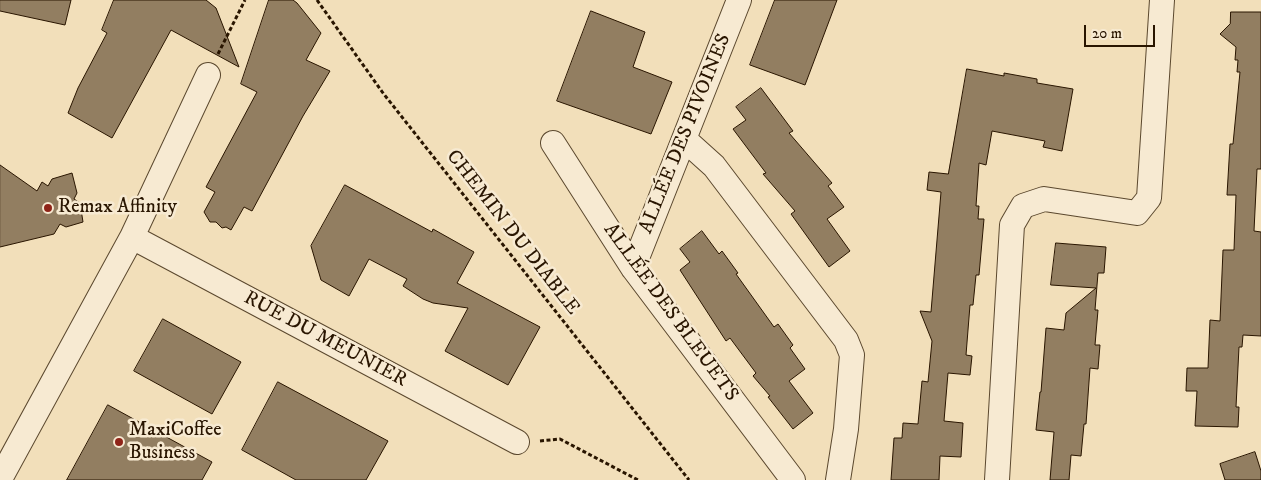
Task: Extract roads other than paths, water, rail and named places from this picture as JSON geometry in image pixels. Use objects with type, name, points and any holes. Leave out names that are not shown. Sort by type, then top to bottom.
[{"type":"street","name":"ALLÉE DES PIVOINES","points":[[633,268],[739,0]]},
{"type":"street","points":[[997,480],[1012,225],[1023,206],[1044,199],[1137,213],[1149,198],[1162,0]]},
{"type":"street","points":[[0,479],[132,237],[208,75]]},
{"type":"street","points":[[684,139],[714,166],[846,340],[852,355],[846,429],[838,480]]},
{"type":"street","name":"ALLÉE DES BLEUETS","points":[[553,143],[633,268],[793,480]]},
{"type":"street","name":"RUE DU MEUNIER","points":[[132,237],[517,442]]},
{"type":"place","name":"Remax Affinity","points":[[48,208]]},
{"type":"place","name":"MaxiCoffee Business","points":[[119,442]]}]
